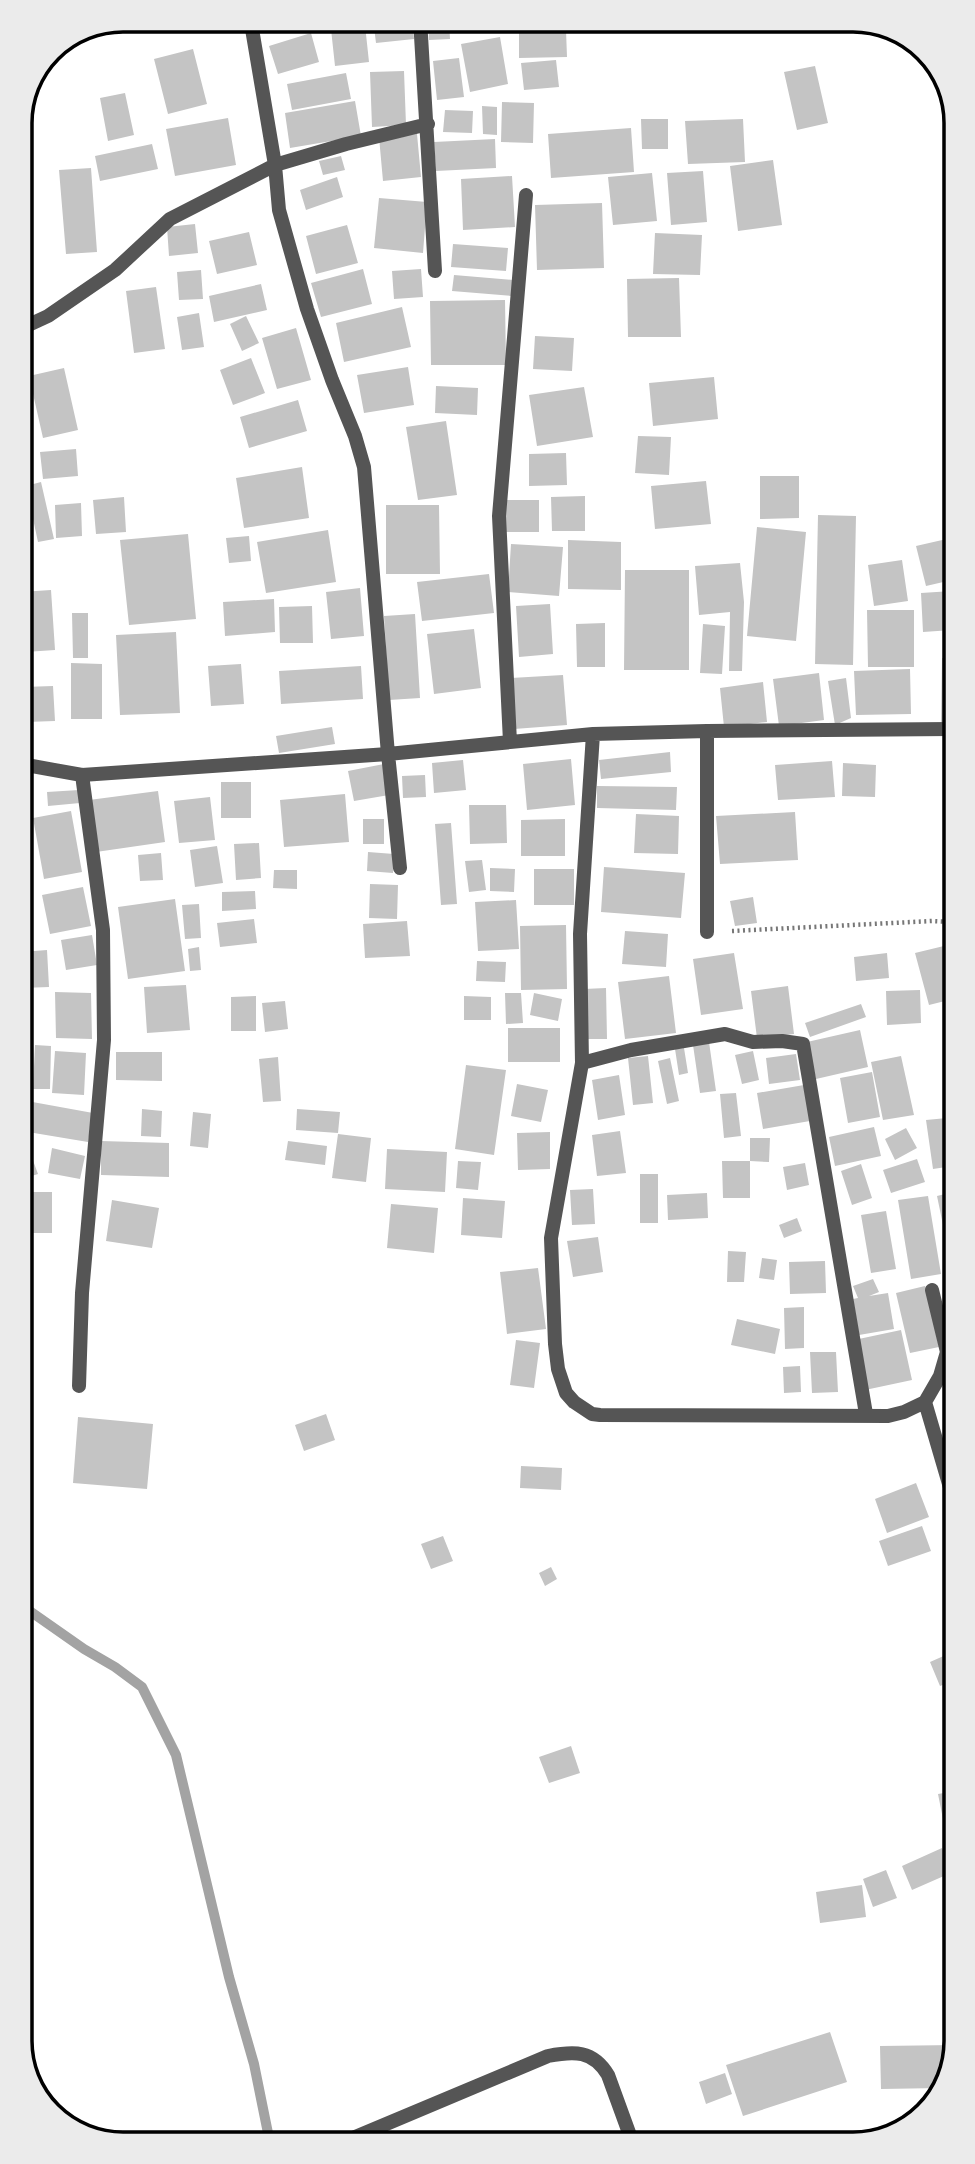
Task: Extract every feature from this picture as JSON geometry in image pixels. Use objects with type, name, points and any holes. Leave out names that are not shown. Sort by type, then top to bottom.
[{"type":"street","points":[[253,32],[275,165],[279,210],[311,320],[364,467],[400,868]]},
{"type":"street","points":[[422,32],[436,271]]},
{"type":"street","points":[[32,323],[48,316],[115,270],[170,219],[275,165],[428,124]]},
{"type":"street","points":[[510,742],[499,516],[526,195]]},
{"type":"street","points":[[32,766],[82,775],[388,754],[593,734],[944,729]]},
{"type":"street","points":[[707,731],[707,932]]},
{"type":"street","points":[[593,734],[580,934],[582,1063],[551,1238],[556,1360],[566,1393],[583,1409],[600,1415],[888,1416],[925,1402],[940,1376],[944,1362]]},
{"type":"street","points":[[79,1385],[82,1293],[104,1040],[103,930],[82,775]]},
{"type":"street","points":[[582,1063],[631,1050],[725,1034],[753,1042],[782,1041],[803,1044],[866,1414]]},
{"type":"street","points":[[932,1290],[944,1340]]},
{"type":"street","points":[[925,1402],[944,1467]]},
{"type":"street","points":[[367,2132],[548,2056],[575,2052],[591,2056],[602,2066],[608,2075],[629,2132]]},
{"type":"path","points":[[707,932],[944,922]]},
{"type":"building","points":[[331,32],[366,32],[369,62],[335,66]]},
{"type":"building","points":[[375,32],[413,32],[414,39],[376,43]]},
{"type":"building","points":[[429,32],[450,32],[450,39],[429,40]]},
{"type":"building","points":[[519,32],[566,32],[567,57],[519,58]]},
{"type":"building","points":[[311,33],[319,62],[278,74],[269,46]]},
{"type":"building","points":[[500,37],[508,84],[470,92],[461,44]]},
{"type":"building","points":[[193,49],[207,104],[168,114],[154,59]]},
{"type":"building","points":[[459,58],[464,97],[437,100],[433,61]]},
{"type":"building","points":[[556,60],[559,87],[524,90],[521,63]]},
{"type":"building","points":[[815,66],[828,123],[797,130],[784,72]]},
{"type":"building","points":[[404,71],[406,125],[372,127],[370,72]]},
{"type":"building","points":[[346,73],[351,99],[292,110],[287,84]]},
{"type":"building","points":[[125,93],[134,135],[108,141],[100,98]]},
{"type":"building","points":[[355,101],[361,136],[290,148],[285,113]]},
{"type":"building","points":[[502,102],[534,103],[533,143],[501,142]]},
{"type":"building","points":[[482,106],[497,107],[497,135],[483,134]]},
{"type":"building","points":[[445,110],[473,111],[472,133],[443,132]]},
{"type":"building","points":[[228,118],[236,165],[175,176],[166,129]]},
{"type":"building","points":[[641,119],[668,119],[668,149],[642,149]]},
{"type":"building","points":[[743,119],[745,162],[688,164],[685,121]]},
{"type":"building","points":[[631,128],[634,172],[551,178],[548,134]]},
{"type":"building","points":[[417,134],[421,177],[383,181],[379,137]]},
{"type":"building","points":[[495,139],[496,168],[436,171],[434,142]]},
{"type":"building","points":[[152,144],[158,169],[100,181],[95,156]]},
{"type":"building","points":[[341,156],[345,170],[323,175],[319,161]]},
{"type":"building","points":[[773,160],[782,225],[738,231],[730,166]]},
{"type":"building","points":[[91,168],[97,252],[66,254],[59,170]]},
{"type":"building","points":[[703,171],[707,222],[671,225],[667,173]]},
{"type":"building","points":[[652,173],[657,221],[613,225],[608,177]]},
{"type":"building","points":[[512,176],[515,227],[463,230],[461,179]]},
{"type":"building","points":[[337,177],[343,197],[306,210],[300,190]]},
{"type":"building","points":[[379,198],[427,202],[423,253],[374,248]]},
{"type":"building","points":[[602,203],[604,268],[537,270],[535,205]]},
{"type":"building","points":[[195,224],[198,253],[169,256],[167,227]]},
{"type":"building","points":[[347,225],[358,263],[316,274],[306,236]]},
{"type":"building","points":[[249,232],[257,265],[217,274],[209,241]]},
{"type":"building","points":[[655,233],[702,235],[700,275],[653,274]]},
{"type":"building","points":[[453,244],[508,248],[506,271],[451,267]]},
{"type":"building","points":[[363,269],[372,304],[321,317],[311,283]]},
{"type":"building","points":[[421,269],[423,297],[394,299],[392,271]]},
{"type":"building","points":[[201,270],[203,299],[179,300],[177,272]]},
{"type":"building","points":[[454,275],[513,280],[512,296],[452,291]]},
{"type":"building","points":[[679,278],[681,337],[628,337],[627,279]]},
{"type":"building","points":[[261,284],[267,310],[214,322],[209,296]]},
{"type":"building","points":[[156,287],[165,349],[134,353],[126,291]]},
{"type":"building","points":[[505,300],[506,365],[431,365],[430,301]]},
{"type":"building","points":[[402,307],[411,347],[344,362],[336,323]]},
{"type":"building","points":[[199,313],[204,347],[182,350],[177,317]]},
{"type":"building","points":[[246,316],[259,343],[242,351],[230,324]]},
{"type":"building","points":[[296,328],[311,380],[277,389],[262,338]]},
{"type":"building","points":[[535,336],[574,338],[572,371],[533,369]]},
{"type":"building","points":[[251,358],[265,393],[233,405],[220,370]]},
{"type":"building","points":[[408,367],[414,405],[364,413],[357,375]]},
{"type":"building","points":[[64,368],[78,430],[43,438],[32,389],[32,375]]},
{"type":"building","points":[[714,377],[718,419],[653,426],[649,383]]},
{"type":"building","points":[[436,386],[478,388],[477,415],[435,413]]},
{"type":"building","points":[[584,387],[593,437],[537,446],[529,395]]},
{"type":"building","points":[[298,400],[307,431],[249,448],[240,417]]},
{"type":"building","points":[[446,421],[457,495],[418,500],[406,427]]},
{"type":"building","points":[[638,436],[671,437],[669,475],[635,473]]},
{"type":"building","points":[[76,449],[78,476],[43,479],[40,452]]},
{"type":"building","points":[[566,453],[567,485],[529,486],[529,454]]},
{"type":"building","points":[[302,467],[309,518],[244,528],[236,478]]},
{"type":"building","points":[[760,476],[799,476],[799,518],[760,519]]},
{"type":"building","points":[[706,481],[711,524],[655,529],[651,486]]},
{"type":"building","points":[[41,482],[54,539],[38,542],[32,514],[32,484]]},
{"type":"building","points":[[585,496],[585,531],[552,531],[551,497]]},
{"type":"building","points":[[124,497],[126,532],[96,534],[93,500]]},
{"type":"building","points":[[506,500],[539,500],[539,532],[506,532]]},
{"type":"building","points":[[81,503],[82,536],[56,538],[55,505]]},
{"type":"building","points":[[386,505],[439,505],[440,574],[386,574]]},
{"type":"building","points":[[818,515],[856,516],[853,665],[815,664]]},
{"type":"building","points":[[757,527],[806,532],[796,641],[747,636]]},
{"type":"building","points":[[328,530],[336,582],[266,593],[257,542]]},
{"type":"building","points":[[188,534],[196,619],[129,625],[120,540]]},
{"type":"building","points":[[249,536],[251,561],[229,563],[226,538]]},
{"type":"building","points":[[568,540],[621,542],[621,590],[568,589]]},
{"type":"building","points":[[944,540],[944,582],[926,586],[916,546]]},
{"type":"building","points":[[511,544],[563,547],[559,596],[508,592]]},
{"type":"building","points":[[902,560],[908,601],[874,606],[868,565]]},
{"type":"building","points":[[740,563],[744,602],[742,671],[729,671],[730,612],[699,615],[695,566]]},
{"type":"building","points":[[625,570],[689,570],[689,670],[624,670]]},
{"type":"building","points":[[489,574],[494,613],[422,621],[417,582]]},
{"type":"building","points":[[360,588],[364,636],[331,639],[326,592]]},
{"type":"building","points":[[51,590],[55,650],[32,652],[32,591]]},
{"type":"building","points":[[944,592],[944,631],[923,632],[921,593]]},
{"type":"building","points":[[274,599],[275,632],[225,636],[223,602]]},
{"type":"building","points":[[550,604],[553,654],[519,657],[516,606]]},
{"type":"building","points":[[312,606],[313,643],[280,643],[279,607]]},
{"type":"building","points":[[867,610],[914,610],[914,667],[868,667]]},
{"type":"building","points":[[72,613],[88,613],[88,658],[73,658]]},
{"type":"building","points":[[415,614],[420,698],[389,700],[384,616]]},
{"type":"building","points":[[605,623],[605,667],[577,667],[576,624]]},
{"type":"building","points":[[703,624],[725,626],[722,674],[700,673]]},
{"type":"building","points":[[474,629],[481,688],[434,694],[427,634]]},
{"type":"building","points":[[176,632],[180,713],[120,715],[116,635]]},
{"type":"building","points":[[942,658],[944,658],[944,724],[941,724]]},
{"type":"building","points":[[71,663],[102,664],[102,719],[71,719]]},
{"type":"building","points":[[241,664],[244,704],[211,706],[208,666]]},
{"type":"building","points":[[361,666],[363,699],[281,704],[279,671]]},
{"type":"building","points":[[910,669],[911,714],[856,715],[854,671]]},
{"type":"building","points":[[819,673],[824,720],[779,726],[773,679]]},
{"type":"building","points":[[563,675],[567,725],[514,729],[511,678]]},
{"type":"building","points":[[846,678],[851,718],[835,725],[828,681]]},
{"type":"building","points":[[763,682],[767,722],[724,727],[720,688]]},
{"type":"building","points":[[53,686],[55,721],[32,722],[32,687]]},
{"type":"building","points":[[332,727],[335,744],[279,753],[276,736]]},
{"type":"building","points":[[670,752],[671,772],[601,779],[599,760]]},
{"type":"building","points":[[571,759],[575,805],[527,810],[523,764]]},
{"type":"building","points":[[463,760],[466,790],[434,793],[432,763]]},
{"type":"building","points":[[832,761],[835,797],[778,800],[775,765]]},
{"type":"building","points":[[843,763],[876,765],[875,797],[842,796]]},
{"type":"building","points":[[384,764],[389,795],[354,801],[348,771]]},
{"type":"building","points":[[425,775],[426,797],[403,798],[402,776]]},
{"type":"building","points":[[221,782],[251,782],[251,818],[221,818]]},
{"type":"building","points":[[597,786],[677,787],[676,810],[597,808]]},
{"type":"building","points":[[79,790],[80,803],[48,806],[47,792]]},
{"type":"building","points":[[158,791],[165,842],[96,852],[89,800]]},
{"type":"building","points":[[345,794],[349,842],[284,847],[280,800]]},
{"type":"building","points":[[210,797],[215,840],[179,843],[174,801]]},
{"type":"building","points":[[469,805],[506,805],[507,843],[470,844]]},
{"type":"building","points":[[71,811],[82,872],[44,879],[33,818]]},
{"type":"building","points":[[795,812],[798,860],[720,864],[716,816]]},
{"type":"building","points":[[636,814],[679,816],[678,854],[634,853]]},
{"type":"building","points":[[363,819],[384,819],[384,844],[363,844]]},
{"type":"building","points":[[565,819],[565,856],[521,856],[521,820]]},
{"type":"building","points":[[451,823],[457,904],[441,905],[435,824]]},
{"type":"building","points":[[259,843],[261,878],[236,880],[234,844]]},
{"type":"building","points":[[217,846],[223,883],[195,887],[190,850]]},
{"type":"building","points":[[368,852],[394,854],[393,873],[367,871]]},
{"type":"building","points":[[161,853],[163,880],[140,881],[138,855]]},
{"type":"building","points":[[482,860],[486,890],[469,892],[465,861]]},
{"type":"building","points":[[604,867],[685,873],[681,918],[601,912]]},
{"type":"building","points":[[490,868],[515,869],[514,892],[490,891]]},
{"type":"building","points":[[534,869],[574,869],[574,905],[534,905]]},
{"type":"building","points":[[274,870],[297,870],[297,889],[273,888]]},
{"type":"building","points":[[370,884],[398,885],[397,919],[369,918]]},
{"type":"building","points":[[83,887],[91,926],[50,934],[42,895]]},
{"type":"building","points":[[255,891],[256,909],[222,911],[222,892]]},
{"type":"building","points":[[753,897],[757,923],[735,926],[730,901]]},
{"type":"building","points":[[175,899],[185,971],[128,979],[118,907]]},
{"type":"building","points":[[516,900],[519,949],[478,951],[475,902]]},
{"type":"building","points":[[199,904],[201,938],[185,939],[182,905]]},
{"type":"building","points":[[254,919],[257,943],[220,947],[217,923]]},
{"type":"building","points":[[407,921],[410,956],[365,958],[363,924]]},
{"type":"building","points":[[566,925],[567,989],[521,990],[520,926]]},
{"type":"building","points":[[625,931],[668,934],[666,967],[622,964]]},
{"type":"building","points":[[92,935],[97,965],[66,970],[61,940]]},
{"type":"building","points":[[944,946],[944,1001],[929,1005],[915,953]]},
{"type":"building","points":[[199,947],[201,970],[190,971],[188,949]]},
{"type":"building","points":[[47,950],[49,987],[32,988],[32,951]]},
{"type":"building","points":[[734,953],[743,1009],[701,1015],[693,959]]},
{"type":"building","points":[[887,953],[889,978],[856,981],[854,957]]},
{"type":"building","points":[[477,961],[506,962],[505,982],[476,981]]},
{"type":"building","points":[[669,976],[676,1033],[625,1039],[618,982]]},
{"type":"building","points":[[186,985],[190,1030],[147,1033],[144,987]]},
{"type":"building","points":[[788,986],[794,1034],[757,1038],[751,991]]},
{"type":"building","points":[[606,988],[607,1039],[585,1039],[584,989]]},
{"type":"building","points":[[920,990],[921,1023],[887,1025],[886,991]]},
{"type":"building","points":[[55,992],[91,993],[92,1039],[56,1038]]},
{"type":"building","points":[[505,993],[521,993],[523,1023],[506,1024]]},
{"type":"building","points":[[534,993],[562,999],[558,1021],[530,1015]]},
{"type":"building","points":[[256,996],[256,1031],[231,1031],[231,997]]},
{"type":"building","points":[[464,996],[491,997],[491,1020],[464,1020]]},
{"type":"building","points":[[285,1001],[288,1029],[265,1032],[262,1003]]},
{"type":"building","points":[[861,1004],[866,1017],[810,1037],[805,1023]]},
{"type":"building","points":[[508,1028],[560,1028],[560,1062],[508,1062]]},
{"type":"building","points":[[860,1030],[868,1067],[816,1079],[807,1042]]},
{"type":"building","points":[[709,1042],[716,1091],[700,1093],[693,1045]]},
{"type":"building","points":[[35,1045],[51,1046],[50,1089],[33,1089]]},
{"type":"building","points":[[684,1048],[688,1073],[679,1075],[675,1049]]},
{"type":"building","points":[[55,1051],[86,1053],[84,1095],[52,1093]]},
{"type":"building","points":[[753,1051],[759,1080],[742,1084],[735,1055]]},
{"type":"building","points":[[116,1052],[162,1052],[162,1081],[116,1080]]},
{"type":"building","points":[[796,1054],[800,1080],[769,1084],[766,1058]]},
{"type":"building","points":[[648,1056],[653,1103],[633,1105],[628,1058]]},
{"type":"building","points":[[901,1056],[914,1115],[883,1120],[871,1062]]},
{"type":"building","points":[[278,1057],[281,1101],[263,1102],[259,1059]]},
{"type":"building","points":[[670,1058],[679,1101],[667,1104],[658,1061]]},
{"type":"building","points":[[466,1065],[506,1070],[494,1155],[455,1149]]},
{"type":"building","points":[[872,1072],[880,1117],[848,1123],[840,1078]]},
{"type":"building","points":[[619,1075],[625,1115],[598,1120],[592,1080]]},
{"type":"building","points":[[517,1084],[548,1090],[541,1122],[511,1116]]},
{"type":"building","points":[[804,1085],[810,1121],[763,1129],[757,1093]]},
{"type":"building","points":[[736,1093],[741,1136],[724,1138],[720,1094]]},
{"type":"building","points":[[32,1102],[93,1113],[88,1142],[32,1133]]},
{"type":"building","points":[[142,1109],[162,1111],[161,1137],[141,1136]]},
{"type":"building","points":[[297,1109],[340,1112],[338,1133],[296,1130]]},
{"type":"building","points":[[193,1112],[211,1114],[208,1148],[190,1146]]},
{"type":"building","points":[[944,1118],[944,1167],[933,1169],[926,1120]]},
{"type":"building","points":[[874,1127],[881,1156],[835,1166],[829,1137]]},
{"type":"building","points":[[906,1128],[917,1148],[895,1160],[885,1139]]},
{"type":"building","points":[[620,1131],[626,1173],[597,1176],[592,1135]]},
{"type":"building","points":[[550,1132],[550,1169],[518,1170],[517,1133]]},
{"type":"building","points":[[338,1134],[371,1138],[366,1182],[332,1178]]},
{"type":"building","points":[[750,1138],[770,1138],[769,1162],[750,1161]]},
{"type":"building","points":[[101,1141],[169,1143],[169,1177],[101,1175]]},
{"type":"building","points":[[288,1141],[327,1146],[325,1165],[285,1160]]},
{"type":"building","points":[[52,1148],[85,1156],[80,1179],[48,1173]]},
{"type":"building","points":[[387,1149],[447,1152],[445,1192],[385,1189]]},
{"type":"building","points":[[32,1158],[38,1174],[32,1176]]},
{"type":"building","points":[[917,1159],[925,1182],[891,1193],[883,1170]]},
{"type":"building","points":[[458,1161],[481,1162],[478,1190],[456,1188]]},
{"type":"building","points":[[722,1161],[750,1161],[750,1198],[723,1198]]},
{"type":"building","points":[[805,1163],[809,1185],[787,1190],[783,1167]]},
{"type":"building","points":[[861,1164],[872,1198],[852,1205],[841,1171]]},
{"type":"building","points":[[640,1174],[658,1174],[658,1223],[640,1223]]},
{"type":"building","points":[[593,1189],[595,1224],[572,1225],[570,1190]]},
{"type":"building","points":[[32,1192],[52,1192],[52,1233],[32,1233]]},
{"type":"building","points":[[707,1193],[708,1218],[668,1220],[667,1195]]},
{"type":"building","points":[[944,1194],[943,1225],[937,1196]]},
{"type":"building","points":[[928,1196],[941,1274],[911,1279],[898,1200]]},
{"type":"building","points":[[463,1198],[505,1201],[502,1238],[461,1235]]},
{"type":"building","points":[[112,1200],[159,1208],[152,1248],[106,1241]]},
{"type":"building","points":[[391,1204],[438,1208],[434,1253],[387,1248]]},
{"type":"building","points":[[886,1211],[896,1269],[871,1273],[861,1215]]},
{"type":"building","points":[[797,1218],[802,1231],[784,1238],[779,1225]]},
{"type":"building","points":[[598,1237],[603,1272],[573,1277],[567,1241]]},
{"type":"building","points":[[728,1251],[746,1252],[744,1282],[727,1282]]},
{"type":"building","points":[[762,1258],[777,1260],[774,1280],[759,1278]]},
{"type":"building","points":[[825,1261],[826,1293],[790,1294],[789,1262]]},
{"type":"building","points":[[538,1268],[546,1329],[507,1334],[500,1272]]},
{"type":"building","points":[[873,1279],[879,1292],[869,1296],[888,1293],[894,1329],[859,1335],[853,1299],[858,1298],[853,1286]]},
{"type":"building","points":[[925,1286],[939,1347],[910,1353],[896,1293]]},
{"type":"building","points":[[804,1307],[804,1348],[785,1349],[784,1308]]},
{"type":"building","points":[[737,1319],[780,1329],[775,1354],[731,1345]]},
{"type":"building","points":[[901,1330],[912,1380],[865,1390],[854,1340]]},
{"type":"building","points":[[516,1340],[540,1343],[534,1388],[510,1385]]},
{"type":"building","points":[[810,1352],[836,1352],[838,1392],[812,1393]]},
{"type":"building","points":[[800,1366],[801,1392],[784,1393],[783,1367]]},
{"type":"building","points":[[326,1414],[335,1440],[304,1451],[295,1425]]},
{"type":"building","points":[[78,1417],[153,1424],[147,1489],[73,1483]]},
{"type":"building","points":[[521,1466],[562,1468],[561,1490],[520,1488]]},
{"type":"building","points":[[916,1483],[929,1517],[887,1533],[875,1499]]},
{"type":"building","points":[[922,1526],[931,1551],[888,1566],[879,1541]]},
{"type":"building","points":[[443,1536],[453,1561],[431,1569],[421,1544]]},
{"type":"building","points":[[551,1567],[557,1579],[545,1586],[539,1573]]},
{"type":"building","points":[[944,1656],[944,1684],[940,1686],[930,1662]]},
{"type":"building","points":[[571,1746],[580,1773],[549,1783],[539,1757]]},
{"type":"building","points":[[944,1793],[943,1819],[938,1794]]},
{"type":"building","points":[[942,1848],[944,1852],[944,1876],[912,1890],[902,1866]]},
{"type":"building","points":[[886,1870],[897,1898],[873,1907],[863,1879]]},
{"type":"building","points":[[862,1885],[866,1917],[820,1923],[816,1892]]},
{"type":"building","points":[[830,2032],[847,2082],[743,2116],[726,2065]]},
{"type":"building","points":[[944,2045],[939,2071],[930,2088],[881,2089],[880,2046]]},
{"type":"building","points":[[725,2073],[732,2094],[706,2104],[699,2082]]},
{"type":"waterway","points":[[32,1613],[142,1687],[176,1755],[229,1977],[254,2064],[268,2132]]}]
